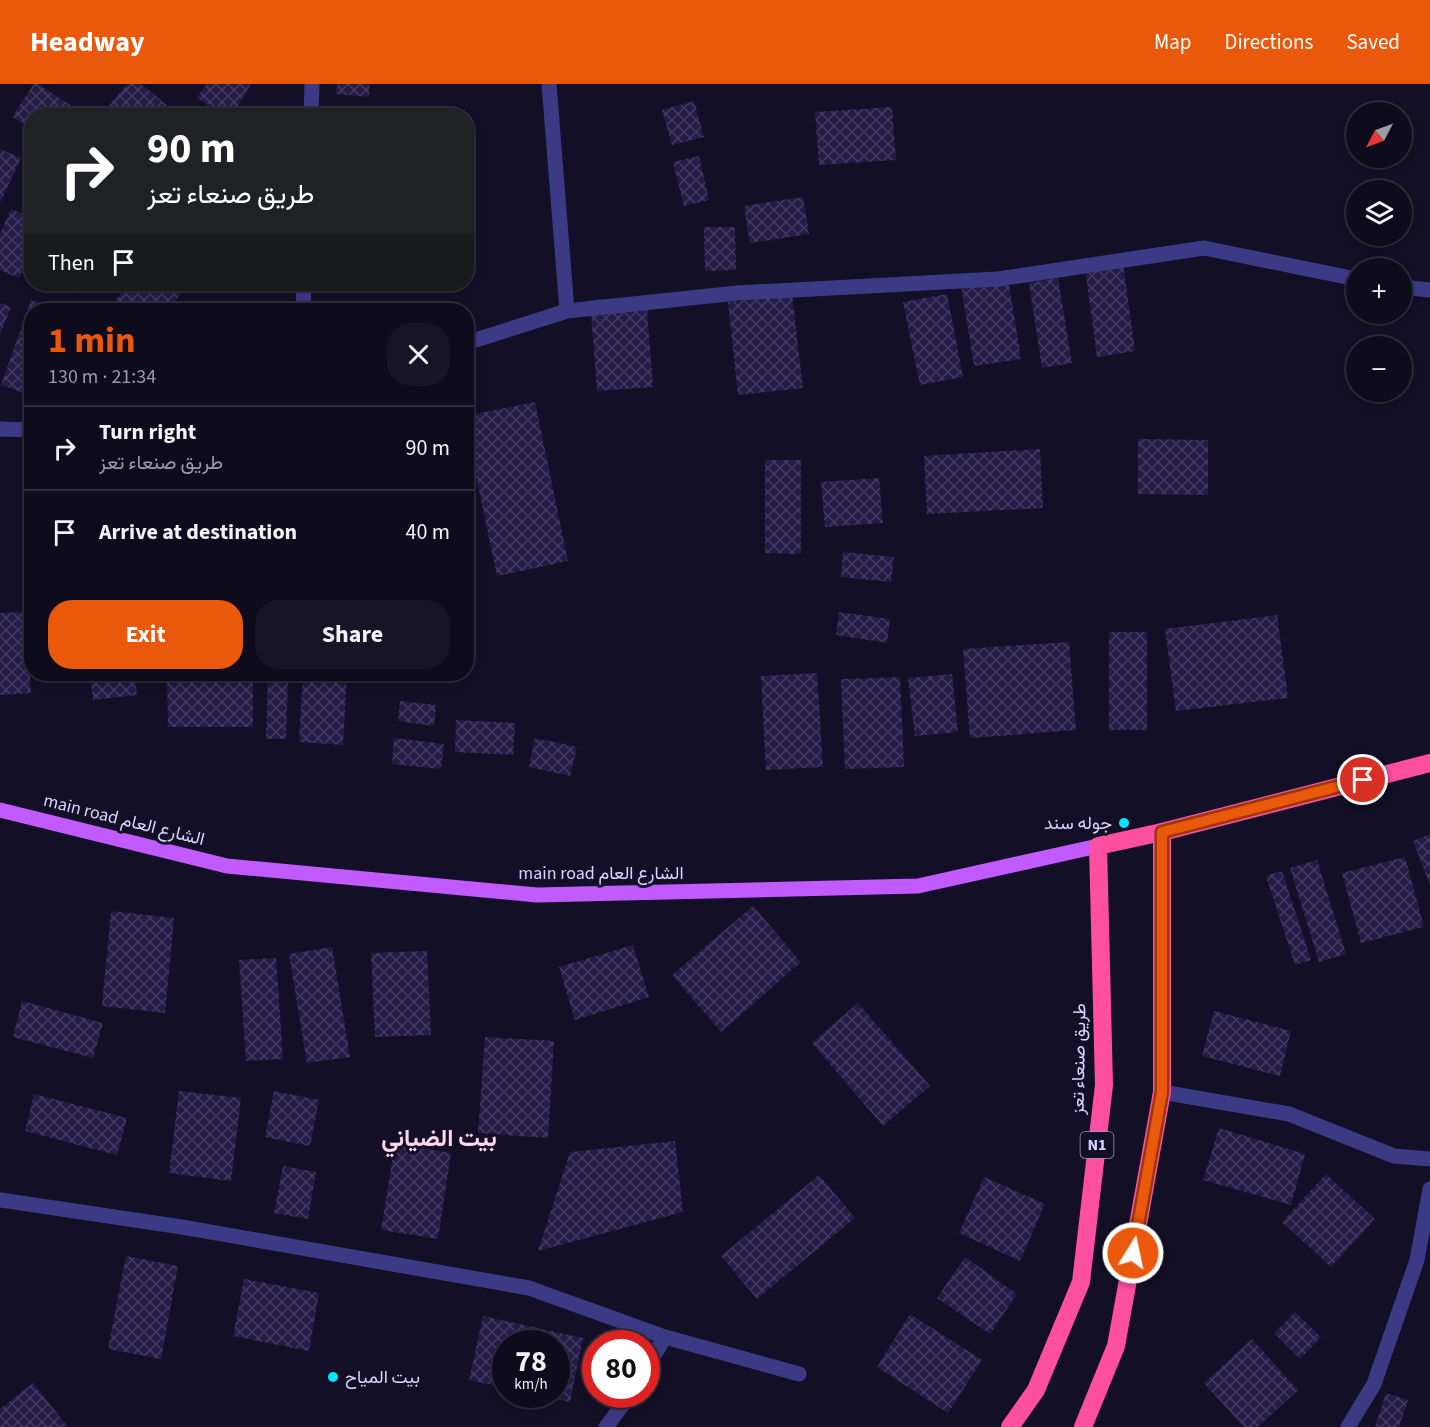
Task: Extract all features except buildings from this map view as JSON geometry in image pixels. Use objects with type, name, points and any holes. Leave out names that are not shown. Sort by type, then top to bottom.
[{"type":"highway","points":[[1098,846],[1162,832],[1430,763]]},
{"type":"highway","points":[[1083,1427],[1116,1346],[1162,1092],[1162,832]]},
{"type":"highway","name":"طريق صنعاء تعز","points":[[1010,1427],[1036,1390],[1081,1282],[1104,1084],[1098,846]]},
{"type":"main road","name":"main road الشارع العام","points":[[0,810],[227,866],[537,895],[918,886],[1098,846]]},
{"type":"street","points":[[311,108],[312,84]]},
{"type":"street","points":[[549,84],[567,311]]},
{"type":"street","points":[[474,340],[567,311],[737,293],[998,279],[1204,248],[1346,277]]},
{"type":"street","points":[[1412,288],[1430,290]]},
{"type":"street","points":[[0,429],[24,430]]},
{"type":"street","points":[[1162,1092],[1289,1114],[1394,1156],[1430,1159]]},
{"type":"street","points":[[1348,1427],[1374,1384],[1417,1260],[1430,1189]]},
{"type":"street","points":[[0,1200],[182,1227],[529,1288],[665,1337],[799,1374]]},
{"type":"street","points":[[660,1345],[665,1337]]},
{"type":"street","points":[[606,1427],[620,1408]]},
{"type":"place","name":"جوله سند","points":[[1124,823]]},
{"type":"place","name":"بيت المياح","points":[[333,1377]]},
{"type":"district","name":"بيت الضياني","points":[[439,1138]]},
{"type":"route","points":[[1133,1253],[1162,1092],[1162,832],[1363,780]]}]
